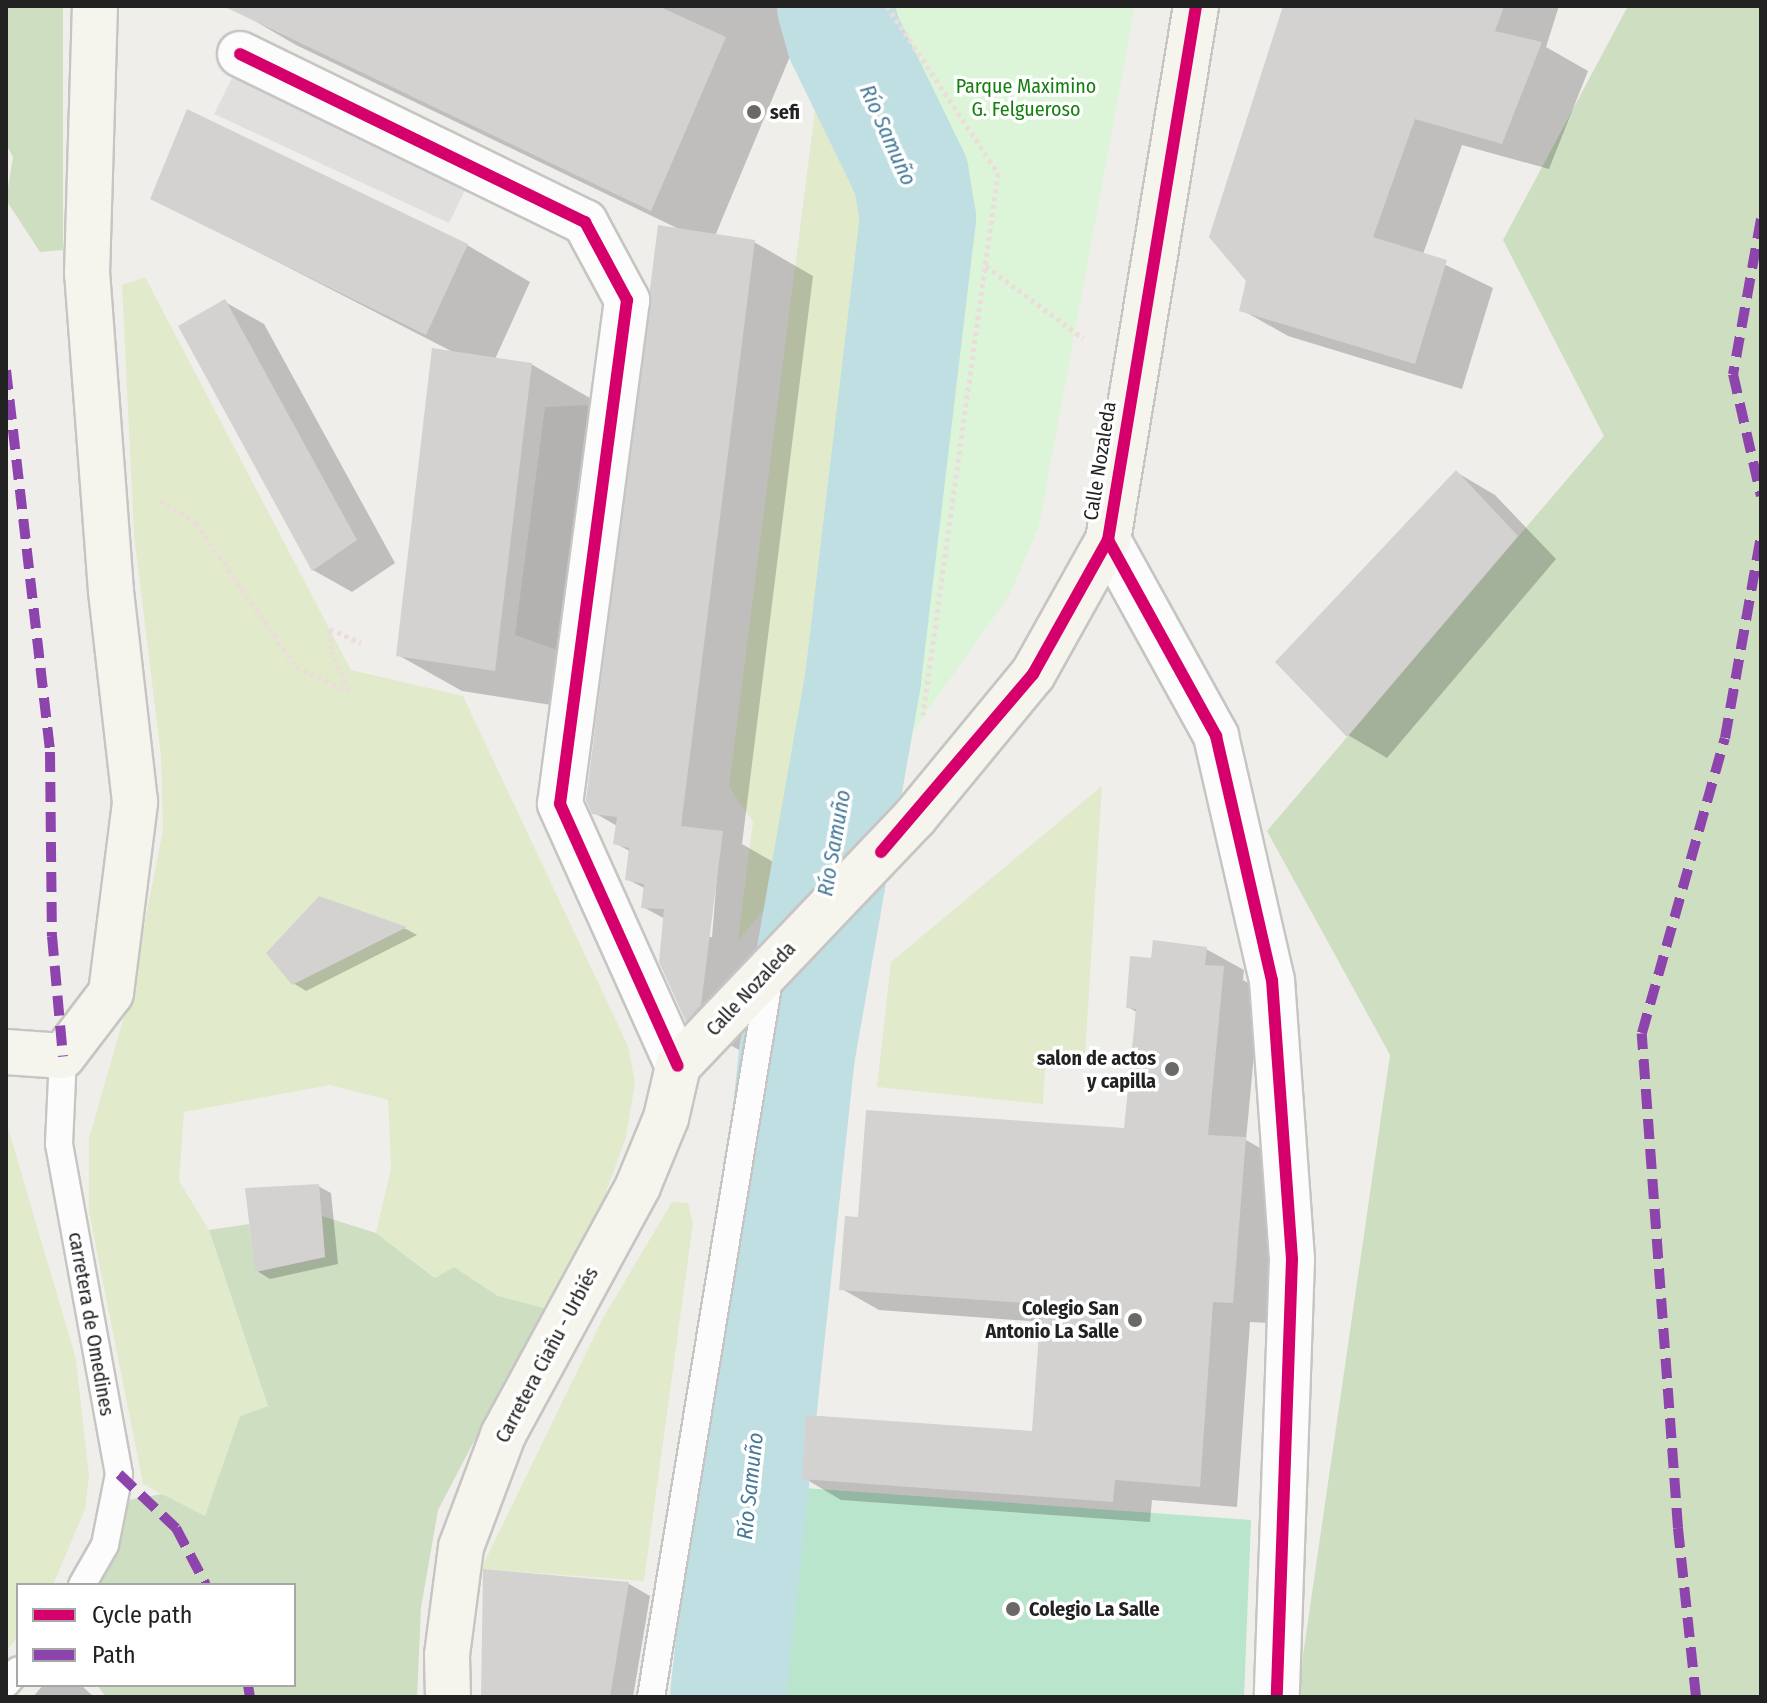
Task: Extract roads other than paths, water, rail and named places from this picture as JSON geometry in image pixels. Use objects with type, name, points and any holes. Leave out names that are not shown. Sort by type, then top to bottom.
[{"type":"street","points":[[6,1052],[63,1056],[111,993],[135,802],[102,470],[87,274],[95,6]]},
{"type":"street","name":"Calle Nozaleda","points":[[678,1066],[881,852],[1033,674],[1108,540],[1196,6]]},
{"type":"street","points":[[240,54],[585,222],[627,300],[560,804],[678,1066]]},
{"type":"street","points":[[1108,540],[1216,736],[1272,980],[1292,1259],[1277,1697]]},
{"type":"street","name":"Carretera Ciañu - Urbiés","points":[[448,1697],[447,1655],[461,1547],[503,1435],[638,1186],[666,1118],[678,1066]]},
{"type":"lane","points":[[651,1697],[771,968]]},
{"type":"lane","name":"carretera de Omedines","points":[[63,1056],[59,1144],[119,1474],[105,1545],[83,1583]]},
{"type":"waterway","name":"Río Samuño","points":[[728,1697],[797,1054],[863,679],[918,218],[911,176],[844,38],[835,6]]},
{"type":"place","name":"sefi","points":[[754,112]]},
{"type":"place","name":"salon de actos y capilla","points":[[1172,1069]]},
{"type":"place","name":"Colegio San Antonio La Salle","points":[[1135,1320]]},
{"type":"place","name":"Colegio La Salle","points":[[1013,1609]]},
{"type":"park label","name":"Parque Maximino G. Felgueroso","points":[[1026,98]]}]
